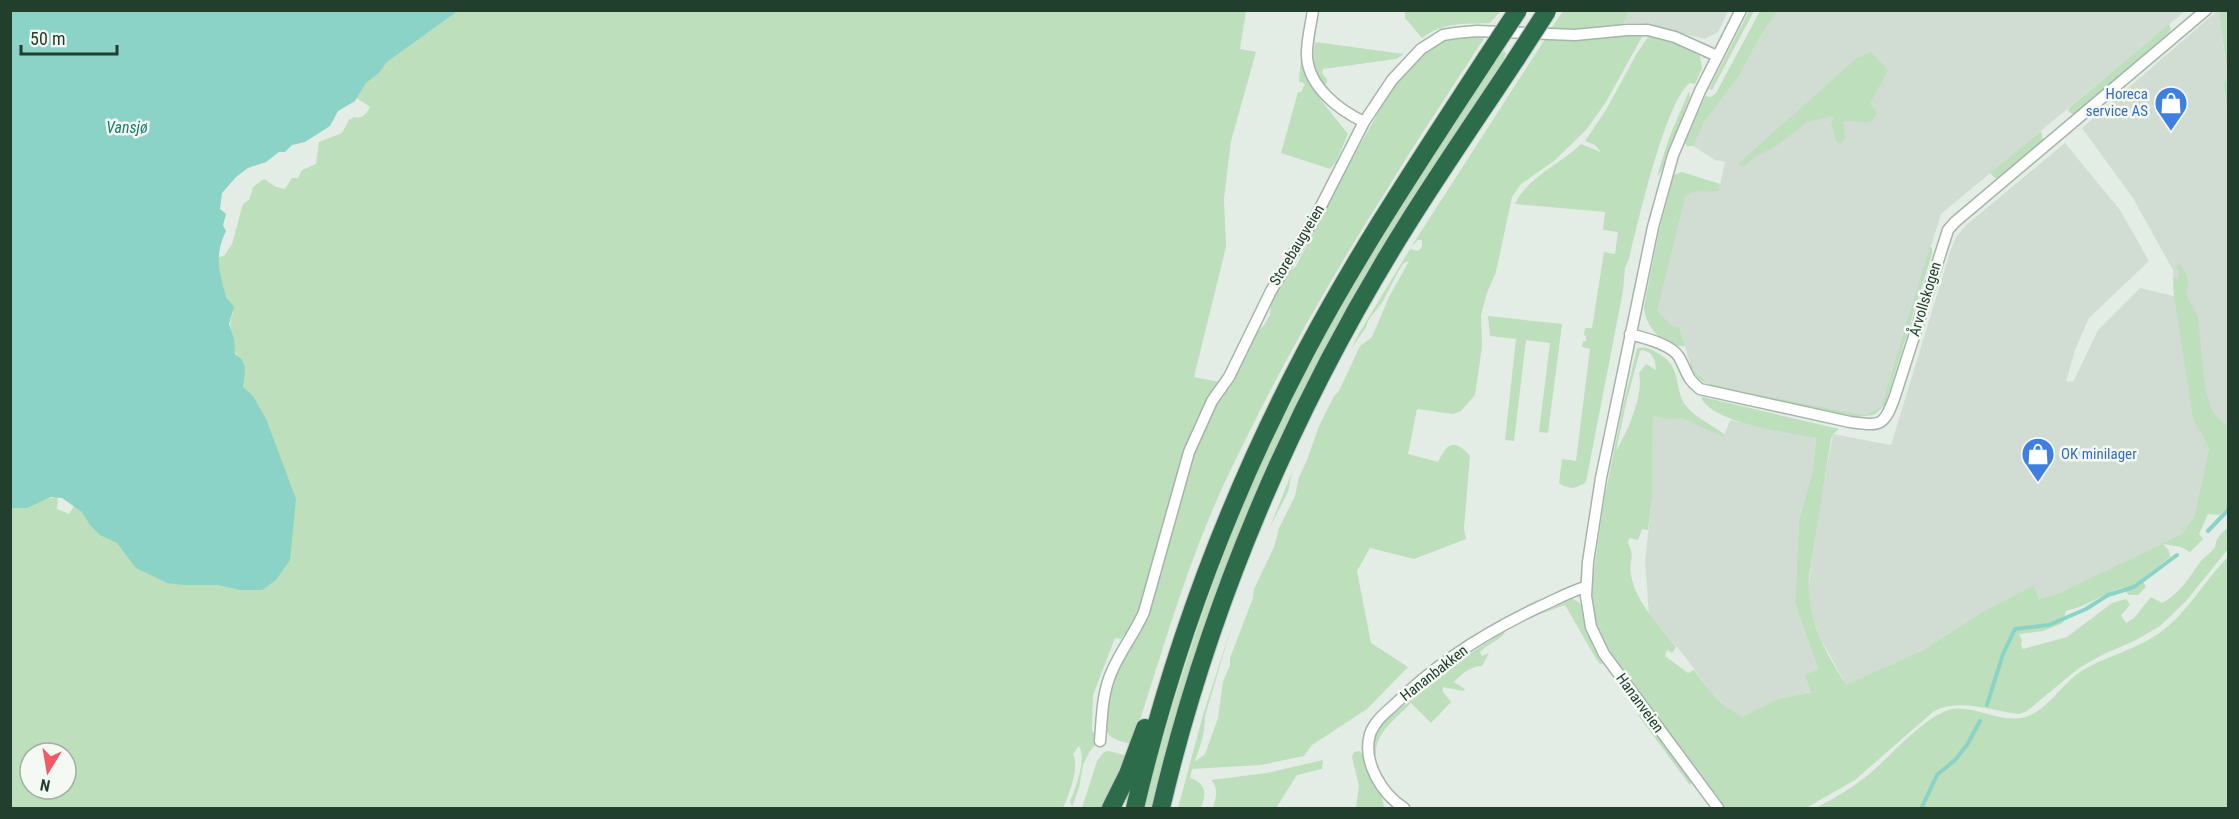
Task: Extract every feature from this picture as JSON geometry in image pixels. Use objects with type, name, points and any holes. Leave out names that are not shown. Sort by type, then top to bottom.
[{"type":"highway","points":[[1135,808],[1172,673],[1190,619],[1227,519],[1248,471],[1306,352],[1383,218],[1518,10]]},
{"type":"highway","points":[[1161,808],[1170,769],[1213,628],[1257,514],[1314,390],[1406,226],[1547,11]]},
{"type":"highway","points":[[1110,808],[1128,774],[1156,691],[1172,673]]},
{"type":"highway","points":[[1170,769],[1175,788],[1171,808]]},
{"type":"street","points":[[1313,10],[1307,56],[1310,72],[1320,88],[1335,104],[1349,115],[1364,122]]},
{"type":"street","points":[[1585,587],[1599,489],[1653,227],[1673,155],[1717,56],[1741,10]]},
{"type":"street","name":"Årvollskogen","points":[[1630,334],[1673,351],[1686,375],[1700,390],[1850,422],[1878,424],[1884,421],[1895,396],[1948,230],[2206,10]]},
{"type":"street","name":"Storebaugveien","points":[[1100,741],[1102,704],[1107,687],[1118,659],[1144,612],[1194,438],[1212,401],[1229,377],[1271,291],[1318,212],[1364,122],[1392,80],[1406,64],[1421,49],[1443,35],[1478,32],[1575,35],[1648,30],[1675,37],[1717,56]]},
{"type":"street","name":"Hananbakken","points":[[1404,808],[1384,790],[1373,766],[1368,745],[1376,723],[1411,689],[1465,648],[1523,615],[1585,587]]},
{"type":"street","name":"Hananveien","points":[[1585,587],[1591,627],[1604,654],[1718,808]]},
{"type":"shaded area","points":[[1629,11],[1728,11],[1718,32],[1705,39],[1641,23],[1623,23]]},
{"type":"shaded area","points":[[1778,11],[2185,11],[1941,214],[1881,407],[1865,415],[1708,383],[1691,366],[1679,327],[1670,324],[1652,311],[1683,198],[1693,192],[1719,190],[1725,162],[1715,160],[1693,146],[1697,135],[1711,110],[1738,76],[1761,35]]},
{"type":"shaded area","points":[[2219,11],[2228,81],[2223,83],[2228,117],[2228,433],[2209,448],[2194,517],[2182,534],[2057,594],[2039,599],[2032,587],[1984,611],[1920,652],[1846,684],[1821,640],[1807,596],[1833,434],[1891,445],[1956,237],[1965,226],[2065,143],[2120,210],[2149,261],[2089,318],[2075,350],[2066,381],[2073,382],[2098,330],[2140,288],[2174,296],[2173,270],[2133,198],[2082,128]]},
{"type":"shaded area","points":[[1653,414],[1677,416],[1724,436],[1730,420],[1816,438],[1813,469],[1799,521],[1795,603],[1818,669],[1812,691],[1779,700],[1742,717],[1732,712],[1710,691],[1683,654],[1649,615],[1645,562],[1652,497]]},
{"type":"green space","points":[[1405,10],[1501,11],[1490,23],[1446,26],[1422,38],[1405,18]]},
{"type":"green space","points":[[458,11],[1246,11],[1240,49],[1256,52],[1231,141],[1224,199],[1226,247],[1194,377],[1219,382],[1202,408],[1188,439],[1140,614],[1121,639],[1115,638],[1093,695],[1092,731],[1097,735],[1096,744],[1083,765],[1079,788],[1072,807],[1070,802],[1082,759],[1079,746],[1073,754],[1074,773],[1071,789],[1063,808],[11,808],[10,508],[23,507],[58,497],[57,509],[69,514],[74,506],[74,499],[243,387],[244,367],[234,351],[230,327],[233,313],[220,280],[219,257],[224,256],[232,244],[243,204],[249,200],[253,187],[264,179],[276,187],[285,189],[292,178],[298,178],[302,170],[316,164],[319,142],[342,133],[349,120],[362,117],[367,112],[370,107],[357,98],[366,83],[379,73],[387,62]]},
{"type":"green space","points":[[1563,11],[1629,11],[1622,27],[1581,31],[1550,30]]},
{"type":"green space","points":[[1749,11],[1754,11],[1712,90],[1709,89]]},
{"type":"green space","points":[[1760,11],[1778,11],[1761,35],[1738,77],[1704,122],[1693,146],[1687,146],[1685,143],[1705,96],[1711,97],[1716,93]]},
{"type":"green space","points":[[2219,11],[2228,11],[2228,80]]},
{"type":"green space","points":[[2169,24],[2171,30],[2165,36],[2074,115],[2068,111],[2069,108]]},
{"type":"green space","points":[[1486,35],[1364,226],[1280,372],[1224,484],[1197,548],[1132,744],[1115,739],[1107,732],[1104,705],[1115,674],[1146,620],[1196,446],[1210,414],[1237,374],[1256,333],[1270,315],[1271,303],[1286,275],[1296,266],[1392,88],[1422,54],[1442,39]]},
{"type":"green space","points":[[1643,35],[1606,102],[1586,130],[1554,161],[1521,184],[1512,197],[1496,272],[1481,315],[1482,347],[1475,395],[1461,411],[1453,414],[1417,409],[1408,454],[1438,462],[1448,447],[1455,445],[1470,456],[1464,528],[1466,539],[1414,559],[1370,548],[1357,571],[1371,643],[1408,667],[1367,709],[1312,745],[1304,756],[1261,765],[1192,769],[1190,778],[1199,783],[1204,790],[1203,803],[1201,808],[1178,808],[1203,715],[1233,622],[1205,716],[1196,761],[1205,754],[1218,718],[1223,682],[1230,665],[1230,658],[1253,598],[1254,589],[1295,496],[1299,477],[1319,426],[1334,396],[1339,391],[1360,346],[1372,337],[1389,297],[1409,261],[1404,263],[1399,270],[1382,303],[1369,319],[1352,348],[1358,335],[1410,249],[1418,251],[1422,247],[1422,240],[1418,240],[1411,247],[1545,39],[1577,40]]},
{"type":"green space","points":[[1648,37],[1676,42],[1700,56],[1702,68],[1695,84],[1690,83],[1681,94],[1662,137],[1625,268],[1623,291],[1586,482],[1569,488],[1559,483],[1562,459],[1576,461],[1590,349],[1582,347],[1583,341],[1586,341],[1585,328],[1592,328],[1604,252],[1615,254],[1618,232],[1603,230],[1605,212],[1515,204],[1520,194],[1536,178],[1581,144],[1601,152],[1595,145],[1585,141],[1606,110]]},
{"type":"green space","points":[[1315,42],[1404,54],[1396,59],[1323,69],[1322,73],[1327,83],[1323,85],[1314,65]]},
{"type":"green space","points":[[1504,51],[1506,53],[1503,62],[1433,169],[1344,314],[1290,416],[1242,525],[1221,581],[1183,693],[1151,808],[1144,808],[1177,692],[1216,577],[1237,520],[1286,409],[1328,330],[1400,208],[1491,67]]},
{"type":"green space","points":[[1871,52],[1888,70],[1870,104],[1877,113],[1871,121],[1843,122],[1845,138],[1841,143],[1837,142],[1831,124],[1834,116],[1807,122],[1778,145],[1755,157],[1744,166],[1738,164],[1857,58]]},
{"type":"green space","points":[[1301,59],[1308,82],[1348,134],[1336,162],[1330,169],[1281,153],[1298,92],[1301,92],[1305,84],[1299,81]]},
{"type":"green space","points":[[2228,80],[2228,117],[2223,82]]},
{"type":"green space","points":[[1689,91],[1690,97],[1661,172],[1657,176],[1669,138]]},
{"type":"green space","points":[[2041,131],[2043,140],[1999,178],[1995,178],[1990,173]]},
{"type":"green space","points":[[1682,172],[1720,184],[1719,191],[1693,192],[1685,197],[1657,311],[1670,324],[1679,327],[1685,346],[1677,346],[1657,335],[1648,322],[1644,307],[1659,231],[1674,175]]},
{"type":"green space","points":[[1930,247],[1932,254],[1885,405],[1874,415],[1857,417],[1717,388],[1700,380],[1690,368],[1690,361],[1695,371],[1708,383],[1741,391],[1865,415],[1881,407]]},
{"type":"green space","points":[[2180,264],[2186,274],[2188,285],[2186,293],[2198,318],[2208,398],[2217,417],[2228,426],[2228,509],[2219,515],[2208,514],[2199,534],[2203,539],[2190,552],[2181,547],[2163,544],[2169,551],[2170,557],[2142,579],[2146,587],[2138,595],[2129,595],[2122,588],[2108,593],[2066,611],[2063,623],[2043,631],[2019,634],[2022,640],[2021,645],[2023,649],[2067,637],[2112,603],[2126,599],[2130,605],[2121,615],[2126,623],[2134,618],[2151,597],[2162,603],[2180,590],[2201,561],[2214,549],[2220,535],[2228,528],[2228,549],[2186,601],[2160,626],[2079,668],[2027,711],[2019,714],[1976,706],[1944,707],[1934,711],[1855,780],[1806,808],[1724,808],[1609,652],[1593,610],[1592,585],[1604,501],[1637,349],[1648,348],[1664,357],[1674,370],[1680,393],[1687,407],[1725,435],[1724,437],[1682,418],[1664,419],[1653,415],[1652,497],[1648,530],[1642,529],[1638,540],[1629,538],[1628,543],[1632,556],[1630,570],[1634,585],[1649,613],[1676,647],[1672,653],[1667,650],[1665,656],[1688,673],[1694,670],[1721,702],[1742,717],[1779,699],[1811,692],[1805,675],[1818,669],[1795,603],[1799,521],[1813,469],[1816,438],[1753,426],[1721,414],[1709,407],[1701,398],[1839,429],[1831,439],[1809,577],[1809,592],[1810,606],[1818,633],[1846,684],[1920,652],[1984,611],[2033,586],[2039,599],[2057,594],[2182,534],[2194,517],[2209,448],[2193,418],[2174,296],[2173,277],[2178,278],[2179,272],[2176,266]],"holes":[[[1640,351],[1650,353],[1655,361],[1656,370],[1646,364],[1639,373],[1637,403],[1616,451]]]},
{"type":"green space","points":[[1488,316],[1562,324],[1548,433],[1539,432],[1550,343],[1526,340],[1514,441],[1505,440],[1516,339],[1490,336]]},
{"type":"green space","points":[[1292,472],[1288,492],[1270,527]]},
{"type":"green space","points":[[2228,557],[2228,808],[1816,808],[1863,779],[1914,732],[1943,712],[1963,709],[2017,718],[2028,716],[2042,708],[2080,672],[2149,640],[2168,626],[2187,607]]},
{"type":"green space","points":[[1572,599],[1581,605],[1587,633],[1603,663],[1600,664],[1595,657],[1565,605],[1540,614]]},
{"type":"green space","points":[[1506,630],[1480,652],[1482,656],[1489,653],[1482,666],[1463,673],[1454,682],[1465,689],[1463,691],[1443,687],[1443,692],[1451,702],[1431,723],[1411,703],[1383,733],[1376,747],[1376,755],[1373,755],[1372,742],[1375,733],[1389,718],[1446,669]]},
{"type":"green space","points":[[1641,714],[1692,782],[1690,785],[1638,715]]},
{"type":"green space","points":[[1109,751],[1128,756],[1103,808],[1082,808],[1097,761],[1104,752]]},
{"type":"green space","points":[[1359,751],[1363,754],[1384,808],[1356,808],[1359,786],[1352,757],[1354,752]]},
{"type":"green space","points":[[1323,760],[1322,769],[1297,775],[1276,808],[1213,808],[1216,790],[1211,780],[1267,773]]},
{"type":"water","name":"Vansjø","points":[[10,11],[458,11],[387,62],[379,73],[366,83],[355,101],[338,111],[330,126],[305,142],[292,145],[285,152],[279,152],[266,162],[248,168],[236,177],[222,193],[220,209],[226,214],[223,225],[226,231],[220,248],[219,264],[227,299],[234,307],[229,324],[234,339],[235,354],[244,364],[243,387],[253,396],[266,419],[296,499],[290,560],[276,580],[262,590],[240,590],[219,585],[167,583],[136,568],[117,543],[100,535],[82,512],[62,498],[51,497],[27,508],[11,508]]},
{"type":"waterway","points":[[2208,531],[2228,510]]},
{"type":"waterway","points":[[1987,705],[2003,654],[2015,629],[2049,625],[2086,609],[2108,595],[2134,587],[2177,555]]},
{"type":"waterway","points":[[1922,807],[1937,775],[1955,760],[1967,745],[1980,721]]},
{"type":"place","name":"Horeca service AS","points":[[2171,132]]},
{"type":"place","name":"OK minilager","points":[[2038,483]]}]
